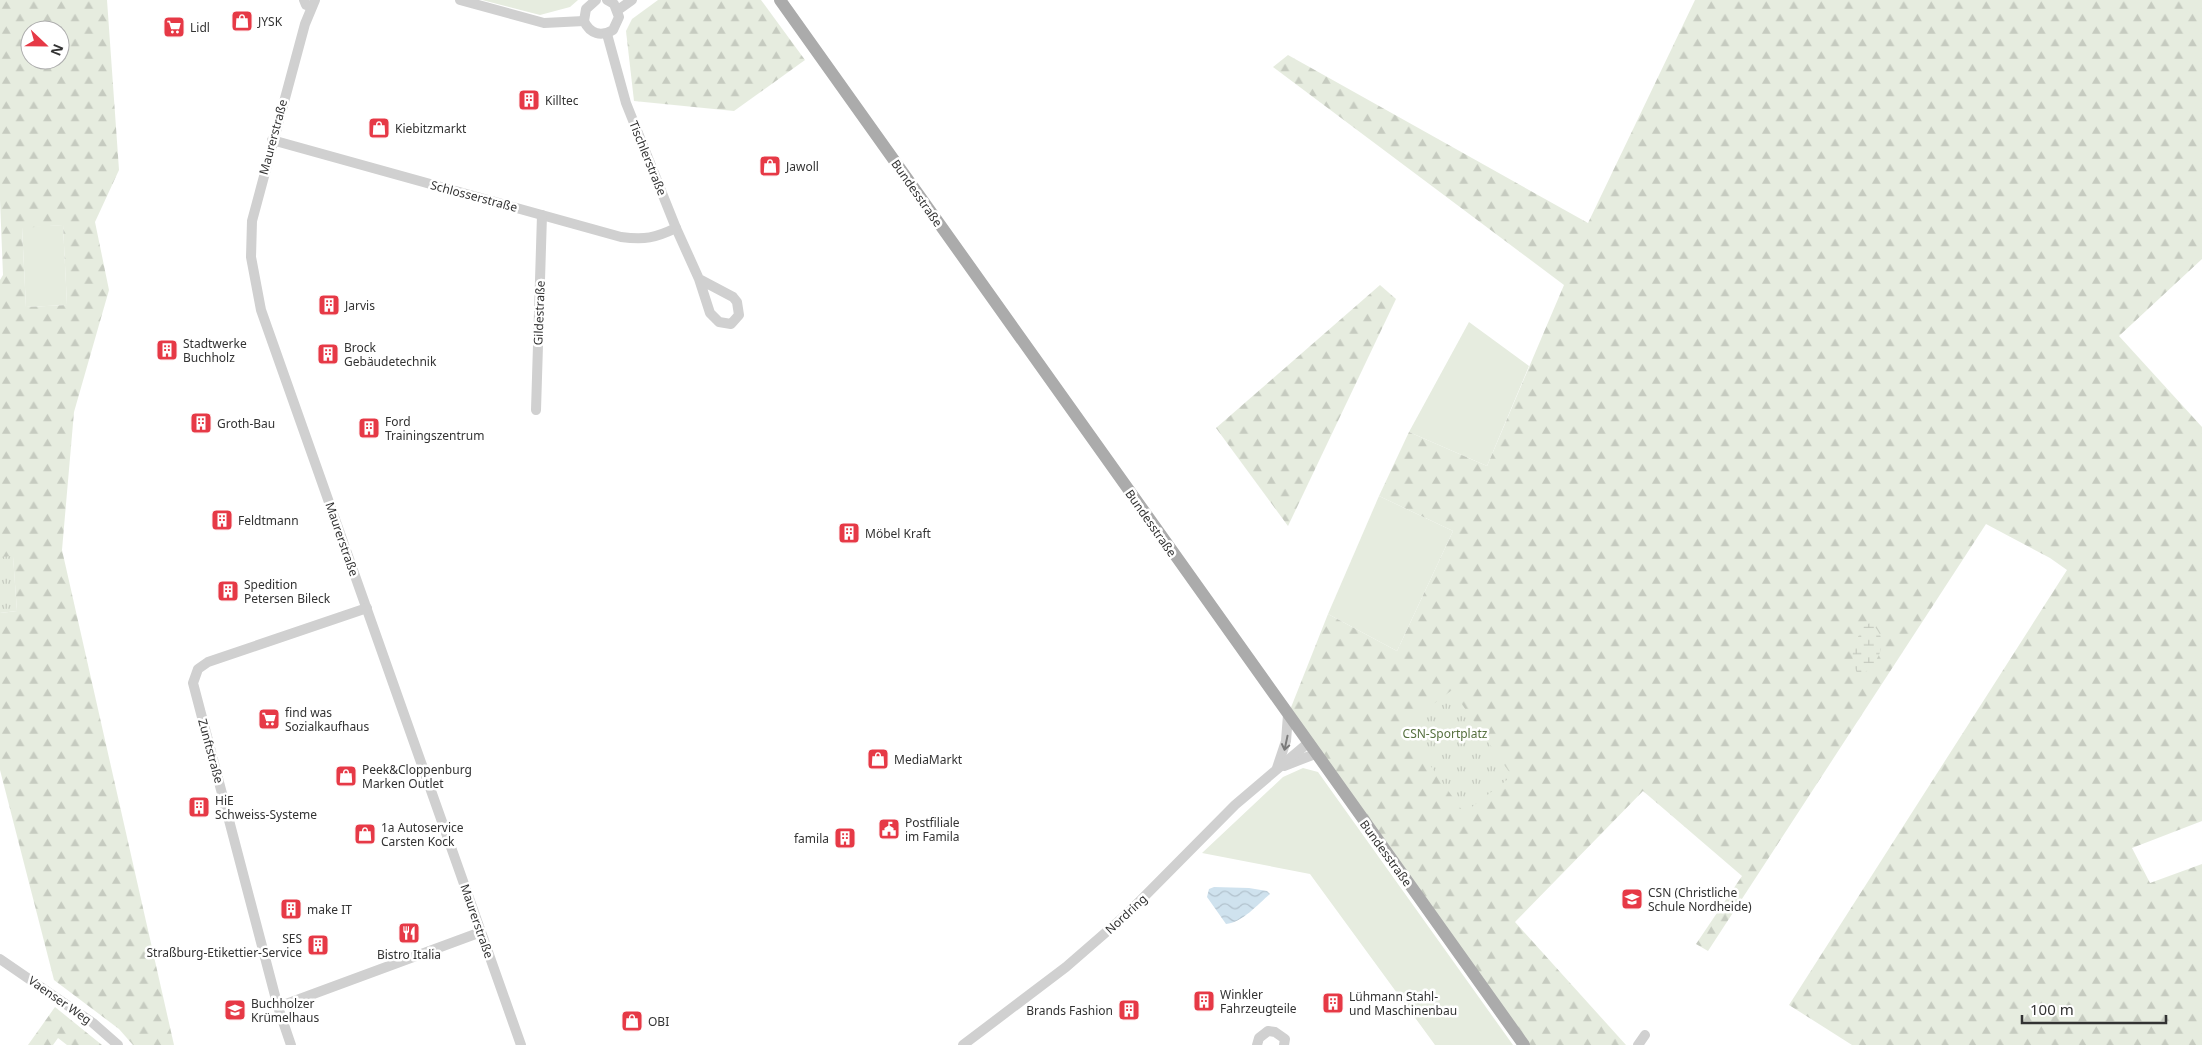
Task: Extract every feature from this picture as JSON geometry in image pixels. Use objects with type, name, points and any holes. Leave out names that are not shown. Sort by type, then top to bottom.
[{"type":"main road","name":"Bundesstraße","points":[[780,0],[1524,1045]]},
{"type":"street","points":[[460,0],[544,23],[584,21]]},
{"type":"street","points":[[596,0],[586,9],[584,21],[593,32],[607,34],[618,24],[618,10],[607,0]]},
{"type":"street","points":[[618,10],[632,0]]},
{"type":"street","name":"Maurerstraße","points":[[308,1],[304,24],[252,221],[251,257],[254,283],[261,310],[521,1045]]},
{"type":"street","name":"Tischlerstraße","points":[[607,34],[626,103],[676,228],[699,279],[702,294],[714,319],[724,324],[731,324],[739,315],[737,302],[733,297],[699,279]]},
{"type":"street","name":"Schlosserstraße","points":[[272,140],[622,237],[641,240],[658,236],[676,228]]},
{"type":"street","name":"Gildestraße","points":[[536,410],[542,215]]},
{"type":"street","name":"Zunftstraße","points":[[291,1045],[278,1007],[193,683],[198,669],[208,662],[366,608]]},
{"type":"street","points":[[1277,769],[1286,741],[1288,715]]},
{"type":"street","name":"Nordring","points":[[963,1045],[1066,967],[1112,927],[1236,805],[1277,769],[1311,748]]},
{"type":"street","points":[[278,1007],[481,932]]},
{"type":"street","name":"Vaenser Weg","points":[[0,959],[93,1023],[118,1045]]},
{"type":"street","points":[[1257,1045],[1259,1038],[1268,1032],[1282,1035],[1285,1039],[1284,1045]]},
{"type":"street","points":[[1638,1045],[1644,1035]]},
{"type":"green space","points":[[0,0],[107,0],[119,170],[95,222],[109,290],[74,412],[62,550],[174,1045],[133,1045],[119,1029],[54,980],[0,770],[0,613],[17,611],[13,557],[0,557],[0,280],[3,275],[0,200]],"holes":[[[63,225],[67,305],[26,307],[22,228]]]},
{"type":"green space","points":[[482,0],[578,0],[570,7],[540,15]]},
{"type":"green space","points":[[658,0],[761,0],[805,60],[734,111],[634,101],[626,31],[632,19]]},
{"type":"green space","points":[[1695,0],[2202,0],[2202,259],[2119,336],[2202,427],[2202,821],[2132,848],[2150,883],[2202,864],[2202,1045],[1852,1045],[1789,1005],[2067,570],[2050,558],[1986,524],[1708,951],[1696,944],[1742,876],[1643,791],[1515,922],[1626,1045],[1524,1045],[1288,715],[1328,614],[1397,651],[1453,531],[1379,496],[1409,432],[1487,466],[1564,285],[1273,67],[1288,55],[1588,223]]},
{"type":"green space","points":[[63,225],[67,305],[26,307],[22,227]]},
{"type":"green space","points":[[1380,285],[1396,299],[1288,526],[1216,428]]},
{"type":"green space","points":[[1469,322],[1529,366],[1487,466],[1409,432]]},
{"type":"green space","points":[[1379,496],[1453,531],[1397,651],[1328,614]]},
{"type":"green space","points":[[13,556],[17,611],[0,613],[0,557]]},
{"type":"green space","points":[[1871,623],[1877,629],[1880,636],[1882,642],[1881,649],[1879,656],[1870,668],[1864,673],[1857,673],[1853,660],[1854,648],[1864,625]]},
{"type":"green space","name":"CSN-Sportplatz","points":[[1452,690],[1512,776],[1464,813],[1403,727]]},
{"type":"green space","points":[[1303,768],[1318,772],[1513,1045],[1435,1045],[1310,874],[1202,853],[1283,777]]},
{"type":"green space","points":[[55,1007],[102,1045],[67,1045],[58,1038],[53,1045],[28,1045]]},
{"type":"water","points":[[1214,887],[1249,888],[1267,891],[1270,894],[1244,917],[1226,924],[1207,897],[1209,889]]},
{"type":"place","name":"JYSK","points":[[242,21]]},
{"type":"place","name":"Lidl","points":[[174,27]]},
{"type":"place","name":"Killtec","points":[[529,100]]},
{"type":"place","name":"Kiebitzmarkt","points":[[379,128]]},
{"type":"place","name":"Jawoll","points":[[770,166]]},
{"type":"place","name":"Jarvis","points":[[329,305]]},
{"type":"place","name":"Stadtwerke Buchholz","points":[[167,350]]},
{"type":"place","name":"Brock Gebäudetechnik","points":[[328,354]]},
{"type":"place","name":"Groth-Bau","points":[[201,423]]},
{"type":"place","name":"Ford Trainingszentrum","points":[[369,428]]},
{"type":"place","name":"Feldtmann","points":[[222,520]]},
{"type":"place","name":"Möbel Kraft","points":[[849,533]]},
{"type":"place","name":"Spedition Petersen Bileck","points":[[228,591]]},
{"type":"place","name":"find was Sozialkaufhaus","points":[[269,719]]},
{"type":"place","name":"MediaMarkt","points":[[878,759]]},
{"type":"place","name":"Peek&Cloppenburg Marken Outlet","points":[[346,776]]},
{"type":"place","name":"HiE Schweiss-Systeme","points":[[199,807]]},
{"type":"place","name":"Postfiliale im Famila","points":[[889,829]]},
{"type":"place","name":"1a Autoservice Carsten Kock","points":[[365,834]]},
{"type":"place","name":"famila","points":[[845,838]]},
{"type":"place","name":"CSN (Christliche Schule Nordheide)","points":[[1632,899]]},
{"type":"place","name":"make IT","points":[[291,909]]},
{"type":"place","name":"Bistro Italia","points":[[409,933]]},
{"type":"place","name":"SES Straßburg-Etikettier-Service","points":[[318,945]]},
{"type":"place","name":"Winkler Fahrzeugteile","points":[[1204,1001]]},
{"type":"place","name":"Lühmann Stahl- und Maschinenbau","points":[[1333,1003]]},
{"type":"place","name":"Buchholzer Krümelhaus","points":[[235,1010]]},
{"type":"place","name":"Brands Fashion","points":[[1129,1010]]},
{"type":"place","name":"OBI","points":[[632,1021]]}]
